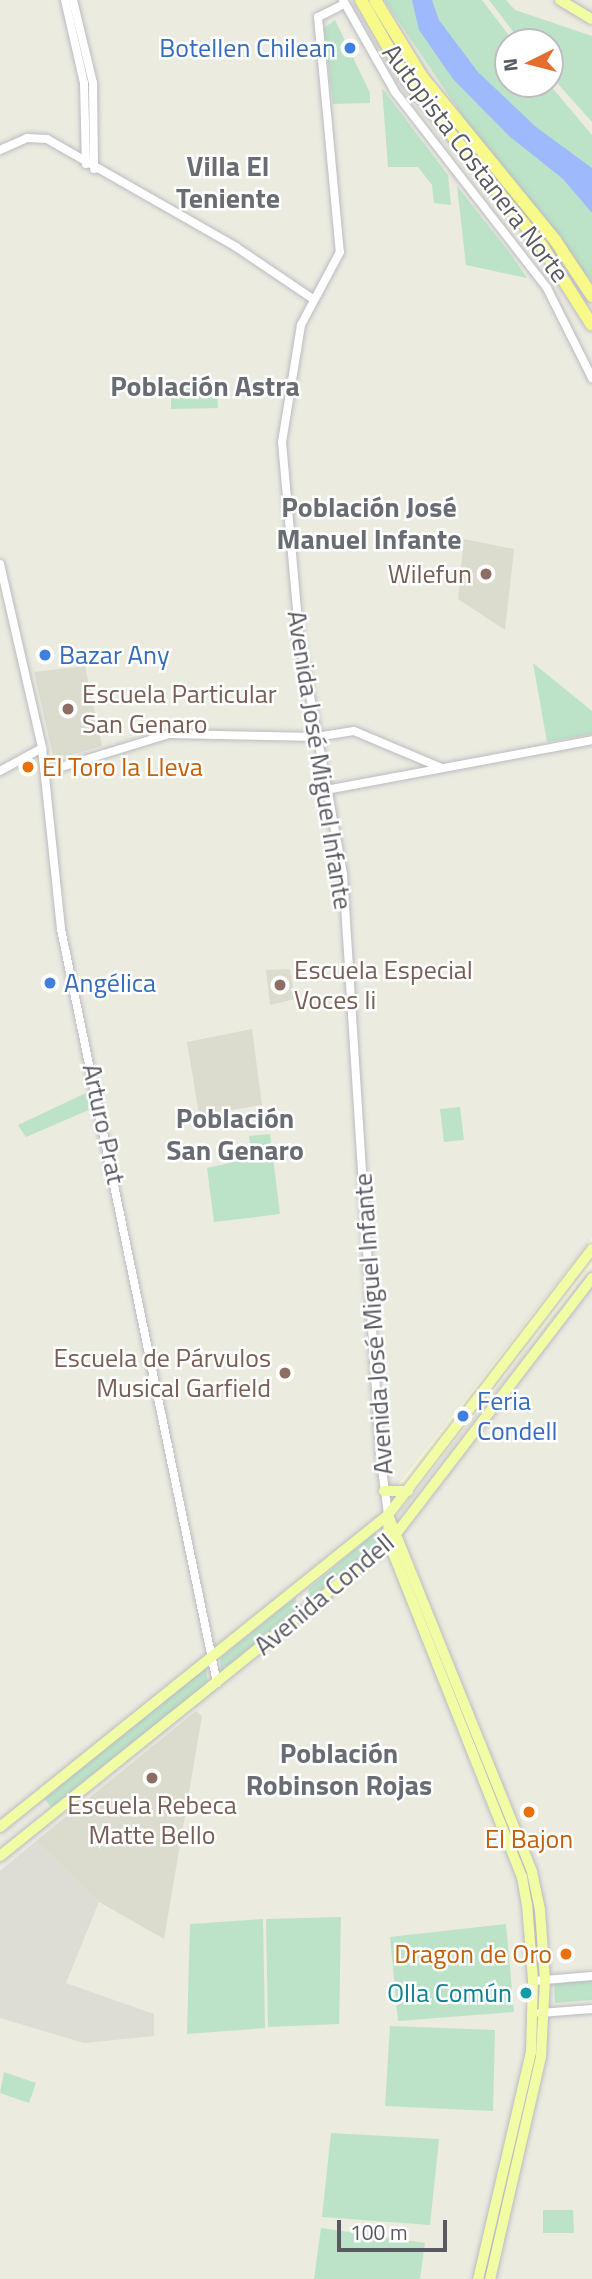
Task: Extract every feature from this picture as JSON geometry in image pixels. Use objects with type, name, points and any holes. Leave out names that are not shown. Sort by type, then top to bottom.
[{"type":"highway","name":"Autopista Costanera Norte","points":[[360,0],[407,80],[542,246],[592,325]]},
{"type":"highway","name":"Autopista Costanera Norte","points":[[375,0],[422,77],[555,240],[592,296]]},
{"type":"main road","points":[[560,0],[592,19]]},
{"type":"main road","name":"Avenida Condell","points":[[0,1826],[388,1515],[592,1249]]},
{"type":"main road","name":"Avenida Condell","points":[[0,1856],[389,1544],[592,1278]]},
{"type":"main road","points":[[384,1491],[408,1491]]},
{"type":"main road","name":"Avenida José Miguel Infante","points":[[388,1515],[532,1872],[545,1980],[529,2066],[478,2279]]},
{"type":"main road","name":"Avenida José Miguel Infante","points":[[388,1515],[389,1544],[522,1877],[539,2013],[539,2068],[490,2279]]},
{"type":"street","points":[[65,0],[85,83],[86,164]]},
{"type":"street","points":[[73,0],[93,83],[94,169]]},
{"type":"street","points":[[344,2],[395,92],[547,288],[592,378]]},
{"type":"street","name":"Avenida José Miguel Infante","points":[[344,2],[318,17],[340,246],[336,264],[303,318],[282,442],[291,573],[316,737],[343,874],[384,1491],[388,1515]]},
{"type":"street","points":[[0,150],[27,138],[42,137],[94,169],[236,247],[313,299]]},
{"type":"street","points":[[302,291],[303,318]]},
{"type":"street","name":"Arturo Prat","points":[[0,565],[42,748],[61,929],[217,1682]]},
{"type":"street","points":[[46,772],[169,734],[316,737],[366,733],[443,768]]},
{"type":"street","points":[[326,790],[592,740]]},
{"type":"street","points":[[0,771],[42,748]]},
{"type":"street","points":[[533,1981],[592,1976]]},
{"type":"street","points":[[539,2013],[592,2009]]},
{"type":"shaded area","points":[[384,0],[482,0],[503,28],[494,28],[494,98],[561,98],[592,135],[592,282],[479,140]]},
{"type":"shaded area","points":[[489,0],[506,0],[515,10],[592,36],[592,122],[564,91],[564,28],[510,28]]},
{"type":"shaded area","points":[[335,20],[370,93],[370,103],[333,104],[324,28]]},
{"type":"shaded area","points":[[382,88],[448,175],[451,205],[434,203],[432,185],[418,167],[388,167]]},
{"type":"shaded area","points":[[457,186],[510,253],[527,278],[466,265]]},
{"type":"shaded area","points":[[171,388],[217,388],[218,408],[171,409]]},
{"type":"shaded area","name":"Wilefun","points":[[464,539],[514,549],[505,630],[458,599]]},
{"type":"shaded area","points":[[533,663],[592,711],[592,734],[547,742]]},
{"type":"shaded area","name":"Escuela Particular San Genaro","points":[[85,666],[102,746],[54,760],[34,672]]},
{"type":"shaded area","name":"Escuela Especial Voces Ii","points":[[290,969],[295,999],[270,1005],[266,970]]},
{"type":"shaded area","points":[[252,1029],[262,1105],[199,1115],[187,1042]]},
{"type":"shaded area","points":[[86,1093],[91,1109],[26,1137],[18,1125]]},
{"type":"shaded area","points":[[460,1107],[464,1140],[444,1142],[440,1109]]},
{"type":"shaded area","points":[[270,1134],[280,1214],[214,1222],[207,1168],[252,1158],[249,1136]]},
{"type":"shaded area","name":"Feria Condell","points":[[592,1238],[592,1266],[395,1517],[390,1495]]},
{"type":"shaded area","points":[[376,1532],[379,1543],[310,1598],[308,1589]]},
{"type":"shaded area","points":[[296,1597],[297,1610],[221,1671],[220,1658]]},
{"type":"shaded area","points":[[206,1667],[208,1683],[51,1807],[44,1798]]},
{"type":"shaded area","name":"Escuela Rebeca Matte Bello","points":[[196,1711],[202,1716],[164,1939],[99,1902],[36,1841]]},
{"type":"shaded area","points":[[36,1841],[99,1902],[66,1983],[154,2014],[154,2036],[84,2043],[0,2018],[0,1871]]},
{"type":"shaded area","points":[[341,1917],[339,2024],[268,2027],[266,1919]]},
{"type":"shaded area","points":[[263,1919],[265,2028],[187,2034],[190,1924]]},
{"type":"shaded area","points":[[506,1924],[514,2012],[398,2021],[390,1937]]},
{"type":"shaded area","points":[[592,1980],[592,2000],[555,2003],[554,1984]]},
{"type":"shaded area","points":[[390,2026],[495,2030],[493,2111],[385,2106]]},
{"type":"shaded area","points":[[4,2072],[36,2083],[29,2103],[0,2093]]},
{"type":"shaded area","points":[[331,2133],[439,2139],[430,2225],[322,2217]]},
{"type":"shaded area","points":[[543,2210],[573,2210],[574,2233],[543,2233]]},
{"type":"shaded area","points":[[321,2228],[425,2243],[420,2279],[314,2279]]},
{"type":"water","points":[[412,0],[432,0],[439,20],[478,72],[494,87],[494,98],[505,98],[536,127],[592,168],[592,213],[563,179],[509,136],[453,79],[419,30]]},
{"type":"place","name":"Botellen Chilean","points":[[350,48]]},
{"type":"place","name":"Wilefun","points":[[486,574]]},
{"type":"place","name":"Bazar Any","points":[[45,655]]},
{"type":"place","name":"Escuela Particular San Genaro","points":[[68,709]]},
{"type":"place","name":"El Toro la Lleva","points":[[28,767]]},
{"type":"place","name":"Angélica","points":[[50,983]]},
{"type":"place","name":"Escuela Especial Voces Ii","points":[[280,985]]},
{"type":"place","name":"Escuela de Párvulos Musical Garfield","points":[[285,1373]]},
{"type":"place","name":"Feria Condell","points":[[463,1416]]},
{"type":"place","name":"Escuela Rebeca Matte Bello","points":[[152,1778]]},
{"type":"place","name":"El Bajon","points":[[529,1812]]},
{"type":"place","name":"Dragon de Oro","points":[[566,1954]]},
{"type":"place","name":"Olla Común","points":[[526,1993]]},
{"type":"district","name":"Villa El Teniente","points":[[228,182]]},
{"type":"district","name":"Población Astra","points":[[205,386]]},
{"type":"district","name":"Población José Manuel Infante","points":[[369,523]]},
{"type":"district","name":"Población San Genaro","points":[[235,1134]]},
{"type":"district","name":"Población Robinson Rojas","points":[[339,1769]]}]
